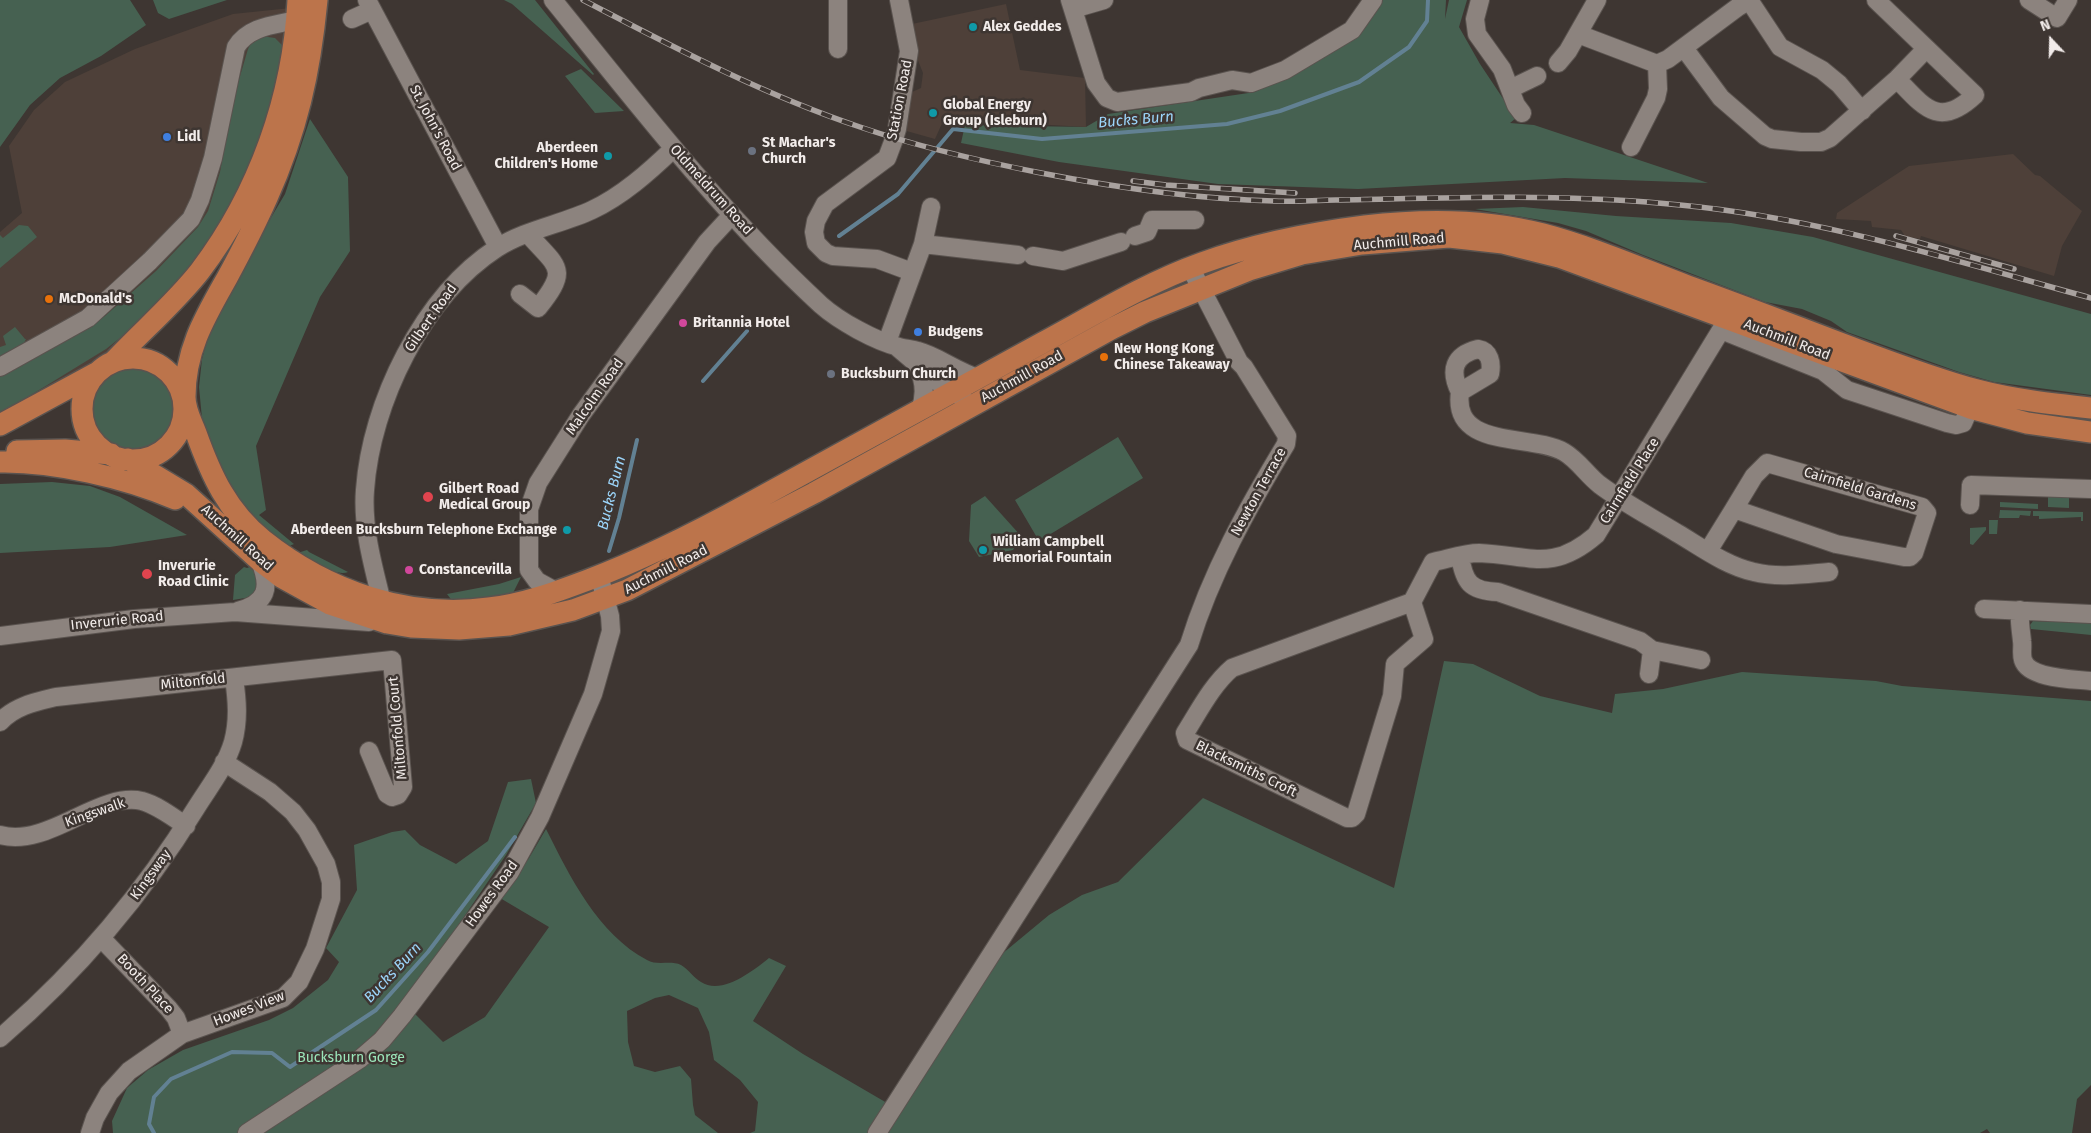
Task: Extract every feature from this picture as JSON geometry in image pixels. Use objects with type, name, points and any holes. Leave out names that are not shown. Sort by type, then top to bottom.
[{"type":"main road","points":[[0,453],[64,450],[137,460],[154,455],[168,445],[182,423],[186,374],[194,340],[264,206],[298,117],[310,66],[317,0]]},
{"type":"main road","points":[[120,457],[101,448],[92,439],[83,416],[85,392],[90,381],[199,271],[238,211],[265,154],[280,111],[291,63],[297,10]]},
{"type":"main road","name":"Auchmill Road","points":[[184,406],[209,470],[224,496],[249,528],[278,551],[312,573],[343,589],[382,602],[431,609],[471,610],[506,606],[557,592],[639,560],[702,530],[1156,282],[1190,267],[1226,255],[1334,230],[1386,224],[1465,222],[1502,226],[1553,237],[1727,316]]},
{"type":"main road","name":"Auchmill Road","points":[[120,457],[186,494],[260,561],[281,577],[316,597],[349,612],[387,623],[459,630],[487,628],[544,618],[627,590],[814,493],[980,400],[1137,316],[1200,289],[1249,270],[1302,254],[1386,241],[1448,237],[1504,243],[1580,263],[1727,316],[1911,369],[2027,423],[2091,432]]},
{"type":"main road","points":[[0,425],[106,366],[127,358],[141,358],[154,362],[166,369],[179,386],[184,406]]},
{"type":"main road","name":"Auchmill Road","points":[[1974,399],[2039,402],[2091,408]]},
{"type":"main road","points":[[0,462],[63,468],[152,488],[190,507],[239,542]]},
{"type":"street","name":"Oldmeldrum Road","points":[[552,0],[673,149],[732,215],[806,291],[832,314],[855,328],[892,345],[919,351],[978,378]]},
{"type":"street","points":[[838,0],[838,49]]},
{"type":"street","name":"Station Road","points":[[899,0],[909,51],[897,129],[887,158],[825,204],[816,221],[814,232],[816,243],[826,253],[833,256],[876,259],[912,272]]},
{"type":"street","points":[[1104,0],[1072,5],[1099,90],[1107,98],[1117,102],[1192,92],[1199,88],[1232,80],[1251,82],[1277,74],[1352,30],[1373,0]]},
{"type":"street","points":[[1480,0],[1475,19],[1476,34],[1502,69],[1516,105],[1522,113]]},
{"type":"street","points":[[1558,63],[1578,34],[1597,0]]},
{"type":"street","points":[[1578,34],[1657,64],[1684,48],[1750,0],[1780,48],[1822,70],[1839,84],[1862,110]]},
{"type":"street","points":[[1876,0],[1975,95],[1958,109],[1937,112],[1927,108],[1897,79]]},
{"type":"street","points":[[2029,0],[2057,18],[2068,0]]},
{"type":"street","name":"St. John's Road","points":[[352,19],[370,5],[498,247]]},
{"type":"street","points":[[0,367],[88,318],[150,261],[191,219],[200,200],[213,158],[236,47],[241,38],[297,10]]},
{"type":"street","points":[[1684,48],[1721,98],[1757,131],[1772,139],[1801,142],[1826,141],[1897,79],[1926,49]]},
{"type":"street","points":[[1631,147],[1656,98],[1658,89],[1657,64]]},
{"type":"street","points":[[1510,89],[1538,76]]},
{"type":"street","name":"Gilbert Road","points":[[382,602],[371,555],[364,492],[369,450],[378,416],[405,355],[448,289],[471,267],[498,247],[591,210],[611,200],[637,181],[673,149]]},
{"type":"street","points":[[892,345],[912,272],[923,244],[931,207]]},
{"type":"street","name":"Malcolm Road","points":[[557,592],[540,584],[529,570],[529,509],[538,483],[581,415],[667,296],[707,242],[732,215]]},
{"type":"street","points":[[923,244],[1063,261],[1147,232],[1152,220],[1195,220]]},
{"type":"street","points":[[520,294],[538,308],[552,291],[558,274],[556,265],[528,234]]},
{"type":"street","name":"Newton Terrace","points":[[877,1133],[1189,645],[1216,571],[1287,441],[1288,436],[1244,367],[1238,362],[1190,267]]},
{"type":"street","name":"Auchmill Road","points":[[1727,316],[1823,371],[1847,390],[1956,425],[1962,422],[1974,399]]},
{"type":"street","name":"Cairnfield Place","points":[[1412,602],[1434,562],[1478,553],[1546,559],[1579,549],[1596,535],[1620,498],[1727,316]]},
{"type":"street","name":"Oldmeldrum Road","points":[[892,345],[951,393],[980,400]]},
{"type":"street","points":[[917,365],[924,391],[920,410]]},
{"type":"street","points":[[1460,392],[1460,412],[1466,421],[1479,432],[1555,447],[1568,454],[1589,476],[1620,498],[1708,552],[1740,569],[1775,575],[1829,572]]},
{"type":"street","name":"Cairnfield Gardens","points":[[1708,552],[1734,509],[1754,476],[1767,463],[1916,504],[1927,513],[1914,553],[1910,557],[1904,557],[1836,544],[1734,509]]},
{"type":"street","points":[[1970,505],[1970,485],[2091,490]]},
{"type":"street","points":[[1460,556],[1462,572],[1473,588],[1486,592],[1498,592],[1640,641],[1652,650],[1701,660]]},
{"type":"street","name":"Inverurie Road","points":[[235,612],[248,608],[262,598],[266,577],[260,561]]},
{"type":"street","name":"Howes Road","points":[[247,1133],[360,1059],[382,1040],[510,872],[540,817],[593,694],[612,631],[600,576]]},
{"type":"street","name":"Blacksmiths Croft","points":[[1412,602],[1424,640],[1395,664],[1392,696],[1356,814],[1352,818],[1338,814],[1187,740],[1185,737],[1185,733],[1209,696],[1224,674],[1232,668],[1412,602]]},
{"type":"street","points":[[1984,609],[2091,614]]},
{"type":"street","points":[[2020,610],[2019,632],[2022,640],[2023,660],[2028,667],[2042,675],[2091,681]]},
{"type":"street","name":"Inverurie Road","points":[[0,636],[134,619],[235,612],[387,623]]},
{"type":"street","points":[[1649,674],[1652,650]]},
{"type":"street","name":"Miltonfold","points":[[0,722],[16,709],[56,697],[392,660]]},
{"type":"street","name":"Miltonfold Court","points":[[369,751],[387,794],[392,797],[398,795],[403,787],[392,660]]},
{"type":"street","name":"Kingsway","points":[[0,1038],[57,987],[102,939],[141,891],[186,826],[224,762],[233,743],[237,722],[234,678]]},
{"type":"street","name":"Howes View","points":[[90,1133],[109,1093],[128,1071],[182,1034],[274,1002],[289,994],[300,982],[308,966],[331,899],[331,882],[326,864],[301,821],[270,792],[224,762]]},
{"type":"street","name":"Kingswalk","points":[[0,835],[21,837],[39,834],[110,804],[130,800],[144,802],[186,826]]},
{"type":"street","name":"Booth Place","points":[[102,939],[169,1009],[176,1018],[182,1034]]},
{"type":"shaded area","points":[[1006,4],[1020,70],[1085,78],[1086,127],[944,119],[935,139],[903,130],[912,92],[921,88],[923,73],[917,58],[912,24]]},
{"type":"shaded area","points":[[291,8],[281,89],[206,254],[115,346],[63,381],[0,417],[0,232],[22,213],[9,146],[34,110],[65,82],[135,49],[233,14]]},
{"type":"shaded area","points":[[2013,154],[2035,175],[2040,176],[2082,211],[2062,246],[2054,276],[1921,236],[1920,239],[1905,236],[1901,230],[1872,227],[1871,221],[1836,219],[1837,213],[1909,166]]},
{"type":"green space","points":[[0,0],[130,0],[146,25],[101,56],[60,78],[30,105],[0,147]]},
{"type":"green space","points":[[153,0],[227,0],[169,19],[158,13]]},
{"type":"green space","points":[[504,0],[535,0],[594,74],[512,4]]},
{"type":"green space","points":[[1379,0],[1446,0],[1445,19],[1449,0],[1467,0],[1459,27],[1480,64],[1516,118],[1510,123],[1534,125],[1708,183],[1565,178],[1358,189],[1218,184],[1059,162],[961,143],[965,125],[1086,127],[1108,114],[1255,92],[1315,61]]},
{"type":"green space","points":[[261,36],[275,38],[284,47],[279,86],[240,192],[199,258],[139,323],[106,349],[0,414],[0,375],[80,333],[105,316],[156,271],[198,227],[208,211],[220,172],[233,100],[248,49],[251,43]]},
{"type":"green space","points":[[581,69],[624,111],[595,113],[565,76]]},
{"type":"green space","points":[[310,119],[348,177],[350,251],[320,297],[256,446],[266,510],[259,515],[294,544],[285,548],[231,495],[203,429],[199,387],[202,359],[209,333],[231,285],[285,194]]},
{"type":"green space","points":[[1523,207],[1616,216],[1731,223],[1813,237],[2091,314],[2091,395],[1994,382],[1959,372],[1847,332],[1831,321],[1802,309],[1765,302],[1586,231],[1558,223],[1475,209]]},
{"type":"green space","points":[[19,225],[28,226],[37,237],[0,268],[0,235],[3,238]]},
{"type":"green space","points":[[15,327],[26,339],[24,343],[0,356],[0,347],[6,345],[3,336]]},
{"type":"green space","points":[[133,366],[149,369],[157,373],[169,385],[173,393],[176,409],[173,425],[169,433],[157,445],[149,449],[133,452],[117,449],[109,445],[97,433],[93,425],[90,409],[93,393],[97,385],[109,373],[117,369]]},
{"type":"green space","points":[[1118,437],[1143,478],[1039,541],[1015,500]]},
{"type":"green space","points":[[52,482],[90,486],[120,497],[187,535],[110,547],[0,553],[0,484]]},
{"type":"green space","points":[[2048,495],[2069,495],[2069,508],[2048,507]]},
{"type":"green space","points":[[985,496],[1021,536],[1013,550],[979,557],[969,541],[971,505]]},
{"type":"green space","points":[[2000,502],[2038,504],[2038,509],[2000,507]]},
{"type":"green space","points":[[2000,510],[2031,511],[2030,516],[2020,515],[2019,518],[1999,518]]},
{"type":"green space","points":[[2033,511],[2083,512],[2083,521],[2081,521],[2081,517],[2039,519],[2039,516],[2033,516]]},
{"type":"green space","points":[[1989,520],[1998,520],[1997,534],[1989,534]]},
{"type":"green space","points":[[1986,527],[1986,530],[1973,545],[1970,544],[1970,528]]},
{"type":"green space","points":[[307,550],[348,572],[343,573],[329,570],[294,554]]},
{"type":"green space","points":[[252,566],[262,586],[251,597],[233,600],[235,575],[244,567]]},
{"type":"green space","points":[[521,577],[512,595],[453,602],[447,594],[499,584]]},
{"type":"green space","points":[[2033,621],[2091,623],[2091,635],[2031,629],[2030,625]]},
{"type":"green space","name":"Bucksburn Gorge","points":[[1444,661],[1473,664],[1540,696],[1612,713],[1615,694],[1663,689],[1742,672],[1876,681],[1902,686],[2091,701],[2091,1085],[2077,1099],[2072,1133],[1990,1133],[1987,1129],[1980,1133],[750,1133],[755,1131],[758,1102],[740,1080],[714,1060],[709,1032],[698,1008],[669,995],[655,998],[627,1011],[628,1042],[634,1066],[655,1072],[680,1066],[691,1079],[695,1115],[718,1133],[113,1133],[112,1121],[127,1088],[148,1070],[183,1050],[269,1020],[293,1008],[328,980],[339,962],[326,948],[357,890],[354,845],[392,832],[405,830],[420,845],[456,864],[488,841],[508,782],[531,779],[536,803],[506,855],[405,1004],[443,1042],[485,1017],[549,927],[500,898],[529,858],[546,829],[576,885],[600,920],[630,949],[647,960],[655,963],[681,965],[701,982],[718,986],[737,980],[769,958],[786,966],[753,1021],[803,1054],[899,1110],[985,968],[1049,915],[1082,895],[1118,882],[1203,798],[1394,888]]},
{"type":"waterway","name":"Bucks Burn","points":[[839,236],[898,194],[953,129],[1042,139],[1227,124],[1280,111],[1359,82],[1409,47],[1427,21],[1428,0]]},
{"type":"waterway","name":"Bucks Burn","points":[[703,381],[747,331]]},
{"type":"waterway","name":"Bucks Burn","points":[[609,551],[619,518],[637,440]]},
{"type":"waterway","name":"Bucks Burn","points":[[154,1133],[149,1124],[154,1097],[171,1079],[232,1052],[272,1053],[290,1067],[376,1010],[428,952],[515,837]]},
{"type":"railway","points":[[583,0],[719,69],[824,114],[927,147],[1041,173],[1157,192],[1245,200],[1551,198],[1637,201],[1733,211],[1836,230],[2091,298]]},
{"type":"railway","points":[[1133,181],[1166,185],[1295,193]]},
{"type":"railway","points":[[1896,236],[2014,269]]},
{"type":"place","name":"Alex Geddes","points":[[973,27]]},
{"type":"place","name":"Global Energy Group (Isleburn)","points":[[933,113]]},
{"type":"place","name":"Lidl","points":[[167,137]]},
{"type":"place","name":"St Machar's Church","points":[[752,151]]},
{"type":"place","name":"Aberdeen Children's Home","points":[[608,156]]},
{"type":"place","name":"McDonald's","points":[[49,299]]},
{"type":"place","name":"Britannia Hotel","points":[[683,323]]},
{"type":"place","name":"Budgens","points":[[918,332]]},
{"type":"place","name":"New Hong Kong Chinese Takeaway","points":[[1104,357]]},
{"type":"place","name":"Bucksburn Church","points":[[831,374]]},
{"type":"place","name":"Gilbert Road Medical Group","points":[[428,497]]},
{"type":"place","name":"Aberdeen Bucksburn Telephone Exchange","points":[[567,530]]},
{"type":"place","name":"William Campbell Memorial Fountain","points":[[983,550]]},
{"type":"place","name":"Constancevilla","points":[[409,570]]},
{"type":"place","name":"Inverurie Road Clinic","points":[[147,574]]}]
